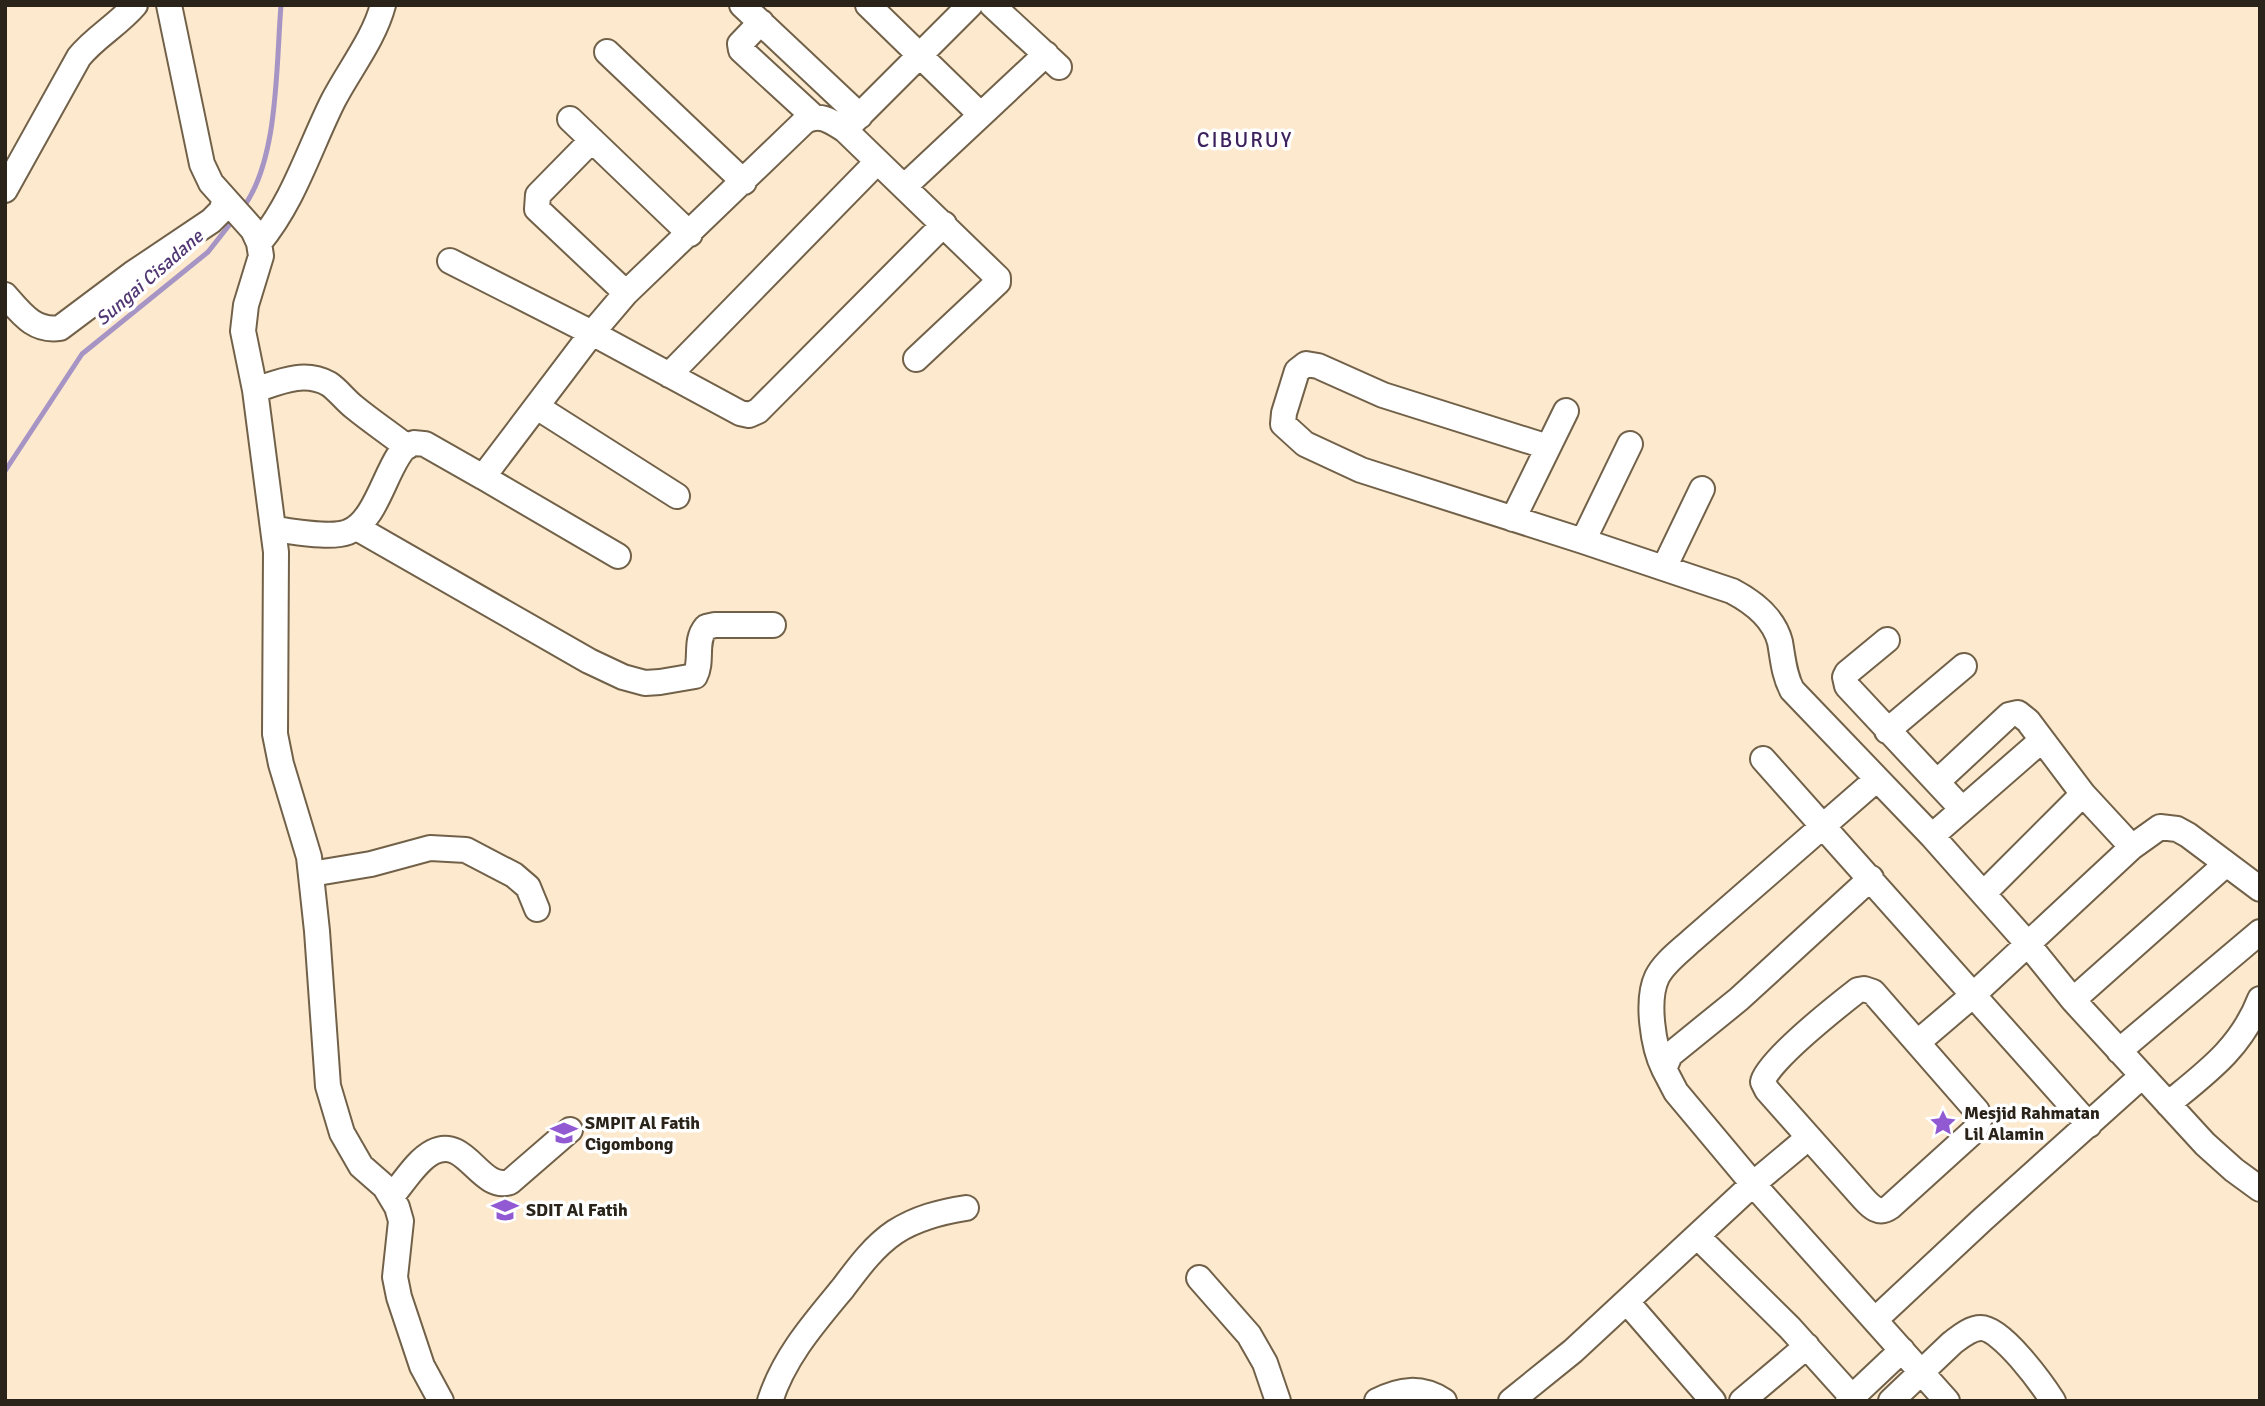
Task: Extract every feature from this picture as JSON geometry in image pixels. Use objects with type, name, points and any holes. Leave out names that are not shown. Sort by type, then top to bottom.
[{"type":"street","points":[[5,190],[79,57],[87,46],[127,15],[135,5]]},
{"type":"street","points":[[169,5],[202,164],[211,183],[256,237],[261,256],[246,305],[243,331],[255,390],[273,529],[276,574],[275,734],[281,764],[305,842],[311,874],[320,969],[325,1068],[330,1094],[342,1133],[355,1156],[392,1196],[401,1221],[396,1277],[399,1297],[422,1366],[442,1401]]},
{"type":"street","points":[[256,237],[270,230],[294,188],[327,113],[371,34],[383,5]]},
{"type":"street","points":[[742,5],[761,22],[852,123],[876,163],[996,275],[998,282],[916,359]]},
{"type":"street","points":[[868,5],[981,115]]},
{"type":"street","points":[[852,123],[970,5]]},
{"type":"street","points":[[904,187],[981,115],[1053,60],[992,5]]},
{"type":"street","points":[[761,22],[744,38],[740,44],[741,50],[814,117],[852,123]]},
{"type":"street","points":[[607,52],[744,182]]},
{"type":"street","points":[[483,477],[592,333],[626,293],[805,121],[814,117]]},
{"type":"street","points":[[570,118],[690,234]]},
{"type":"street","points":[[592,139],[538,195],[537,209],[626,293]]},
{"type":"street","points":[[669,375],[876,163]]},
{"type":"street","points":[[5,295],[25,318],[36,326],[60,328],[132,274],[211,222],[226,201]]},
{"type":"street","points":[[450,261],[592,333],[740,413],[749,415],[758,411],[944,224]]},
{"type":"street","points":[[1548,447],[1383,395],[1318,366],[1306,364],[1297,371],[1284,412],[1283,424],[1305,444],[1361,470],[1583,541],[1732,591],[1748,599],[1776,630],[1786,678],[1792,690],[1984,893],[2073,1000],[2205,1144],[2260,1189]]},
{"type":"street","points":[[255,390],[291,378],[320,380],[330,385],[352,406],[407,447]]},
{"type":"street","points":[[537,407],[677,496]]},
{"type":"street","points":[[1513,519],[1566,411]]},
{"type":"street","points":[[273,529],[332,534],[347,533],[357,528],[372,510],[400,455],[415,443],[425,444],[618,555]]},
{"type":"street","points":[[1583,541],[1629,444]]},
{"type":"street","points":[[1664,568],[1702,489]]},
{"type":"street","points":[[357,528],[589,661],[634,681],[660,682],[695,676],[698,669],[700,636],[706,627],[773,625]]},
{"type":"street","points":[[1887,640],[1845,677],[1847,686],[1962,808]]},
{"type":"street","points":[[1887,731],[1964,666]]},
{"type":"street","points":[[1937,782],[2014,713],[2023,715],[2083,794],[2132,847]]},
{"type":"street","points":[[1932,836],[2042,740]]},
{"type":"street","points":[[1763,759],[2089,1125]]},
{"type":"street","points":[[1877,779],[1661,970],[1656,979],[1652,1007],[1655,1042],[1664,1069],[1676,1092],[1753,1184],[1947,1401]]},
{"type":"street","points":[[1984,893],[2083,794]]},
{"type":"street","points":[[1918,1042],[2152,831],[2167,827],[2188,835],[2260,889]]},
{"type":"street","points":[[311,874],[371,864],[430,848],[466,850],[514,875],[528,887],[537,909]]},
{"type":"street","points":[[2073,1000],[2225,863]]},
{"type":"street","points":[[1664,1069],[1670,1055],[1739,999],[1871,878]]},
{"type":"street","points":[[2119,1051],[2260,932]]},
{"type":"street","points":[[1864,989],[1872,992],[1918,1042],[1977,1111],[1980,1121],[1975,1130],[1890,1207],[1881,1211],[1871,1207],[1808,1138],[1767,1090],[1763,1078],[1768,1069],[1817,1024],[1858,990],[1864,989]]},
{"type":"street","points":[[2168,1104],[2223,1059],[2243,1035],[2260,999]]},
{"type":"street","points":[[1876,1319],[2142,1076]]},
{"type":"street","points":[[392,1196],[425,1158],[445,1149],[460,1154],[493,1182],[510,1182],[570,1130]]},
{"type":"street","points":[[1511,1401],[1573,1352],[1753,1184],[1808,1138]]},
{"type":"street","points":[[770,1401],[777,1380],[797,1345],[869,1255],[894,1233],[932,1214],[966,1208]]},
{"type":"street","points":[[1697,1236],[1807,1346],[1850,1399],[1902,1350]]},
{"type":"street","points":[[1199,1278],[1249,1335],[1265,1363],[1278,1401]]},
{"type":"street","points":[[1627,1302],[1713,1401]]},
{"type":"street","points":[[1891,1401],[1952,1343],[1981,1328],[1990,1330],[2011,1349],[2053,1401]]},
{"type":"street","points":[[1742,1401],[1807,1346]]},
{"type":"street","points":[[1377,1401],[1400,1391],[1434,1398]]},
{"type":"waterway","name":"Sungai Cisadane","points":[[242,209],[254,189],[269,139],[274,112],[281,5]]},
{"type":"waterway","name":"Sungai Cisadane","points":[[5,471],[82,354],[208,252],[234,219]]},
{"type":"place","name":"Mesjid Rahmatan Lil Alamin","points":[[1943,1123]]},
{"type":"place","name":"SMPIT Al Fatih Cigombong","points":[[564,1133]]},
{"type":"place","name":"SDIT Al Fatih","points":[[505,1210]]},
{"type":"district","name":"CIBURUY","points":[[1245,140]]}]
